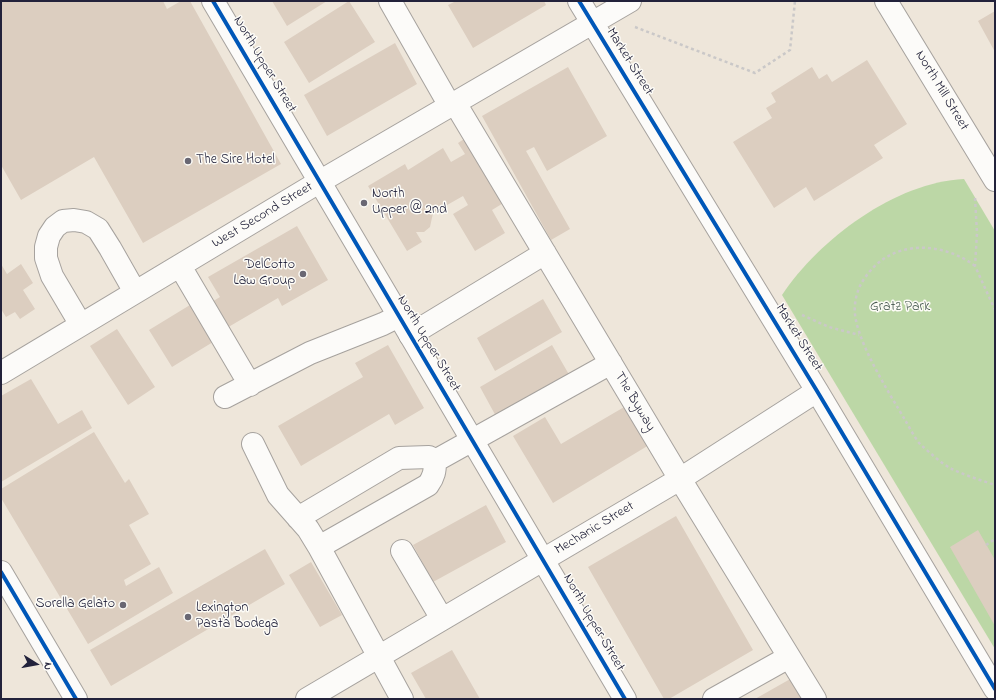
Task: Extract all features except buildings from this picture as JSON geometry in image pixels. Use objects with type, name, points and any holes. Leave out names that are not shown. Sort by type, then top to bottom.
[{"type":"street","name":"North Upper Street","points":[[213,1],[625,699]]},
{"type":"street","name":"The Byway","points":[[390,1],[545,253],[680,479],[815,699]]},
{"type":"street","name":"Market Street","points":[[579,1],[817,391],[995,689]]},
{"type":"street","name":"West Second Street","points":[[1,373],[319,182],[630,1]]},
{"type":"street","name":"North Mill Street","points":[[886,1],[995,180]]},
{"type":"street","points":[[81,325],[52,276],[46,258],[46,246],[49,236],[55,227],[63,222],[74,220],[86,222],[98,229],[135,292]]},
{"type":"street","points":[[410,335],[545,253]]},
{"type":"street","points":[[180,266],[250,384]]},
{"type":"street","points":[[225,397],[310,353],[383,324],[399,316]]},
{"type":"street","points":[[435,461],[611,363]]},
{"type":"street","name":"Mechanic Street","points":[[307,699],[680,479],[817,391]]},
{"type":"street","points":[[254,444],[278,495],[308,529],[320,547],[402,699]]},
{"type":"street","points":[[298,518],[399,458],[429,457],[435,461]]},
{"type":"street","points":[[320,547],[428,485],[433,478],[435,461]]},
{"type":"street","points":[[402,551],[442,619]]},
{"type":"street","points":[[1,573],[76,699]]},
{"type":"street","points":[[714,699],[789,657]]},
{"type":"path","points":[[631,25],[755,73],[790,50],[795,1]]},
{"type":"path","points":[[975,198],[977,233],[975,266]]},
{"type":"path","points":[[995,310],[975,266],[957,254],[930,248],[910,248],[878,263],[862,282],[854,306],[860,335],[882,381],[920,444],[949,468],[995,485]]},
{"type":"path","points":[[797,313],[829,327],[860,335]]},
{"type":"path","points":[[986,545],[995,539]]},
{"type":"green space","name":"Gratz Park","points":[[964,179],[995,231],[995,649],[782,295],[816,254],[838,234],[861,217],[886,202],[912,191],[938,183]]},
{"type":"cycle path","points":[[213,1],[625,699]]},
{"type":"cycle path","points":[[579,1],[817,391],[995,689]]},
{"type":"cycle path","points":[[1,572],[76,699]]},
{"type":"place","name":"The Sire Hotel","points":[[188,161]]},
{"type":"place","name":"North Upper @ 2nd","points":[[364,203]]},
{"type":"place","name":"DelCotto Law Group","points":[[303,274]]},
{"type":"place","name":"Sorella Gelato","points":[[123,605]]},
{"type":"place","name":"Lexington Pasta Bodega","points":[[188,617]]}]
